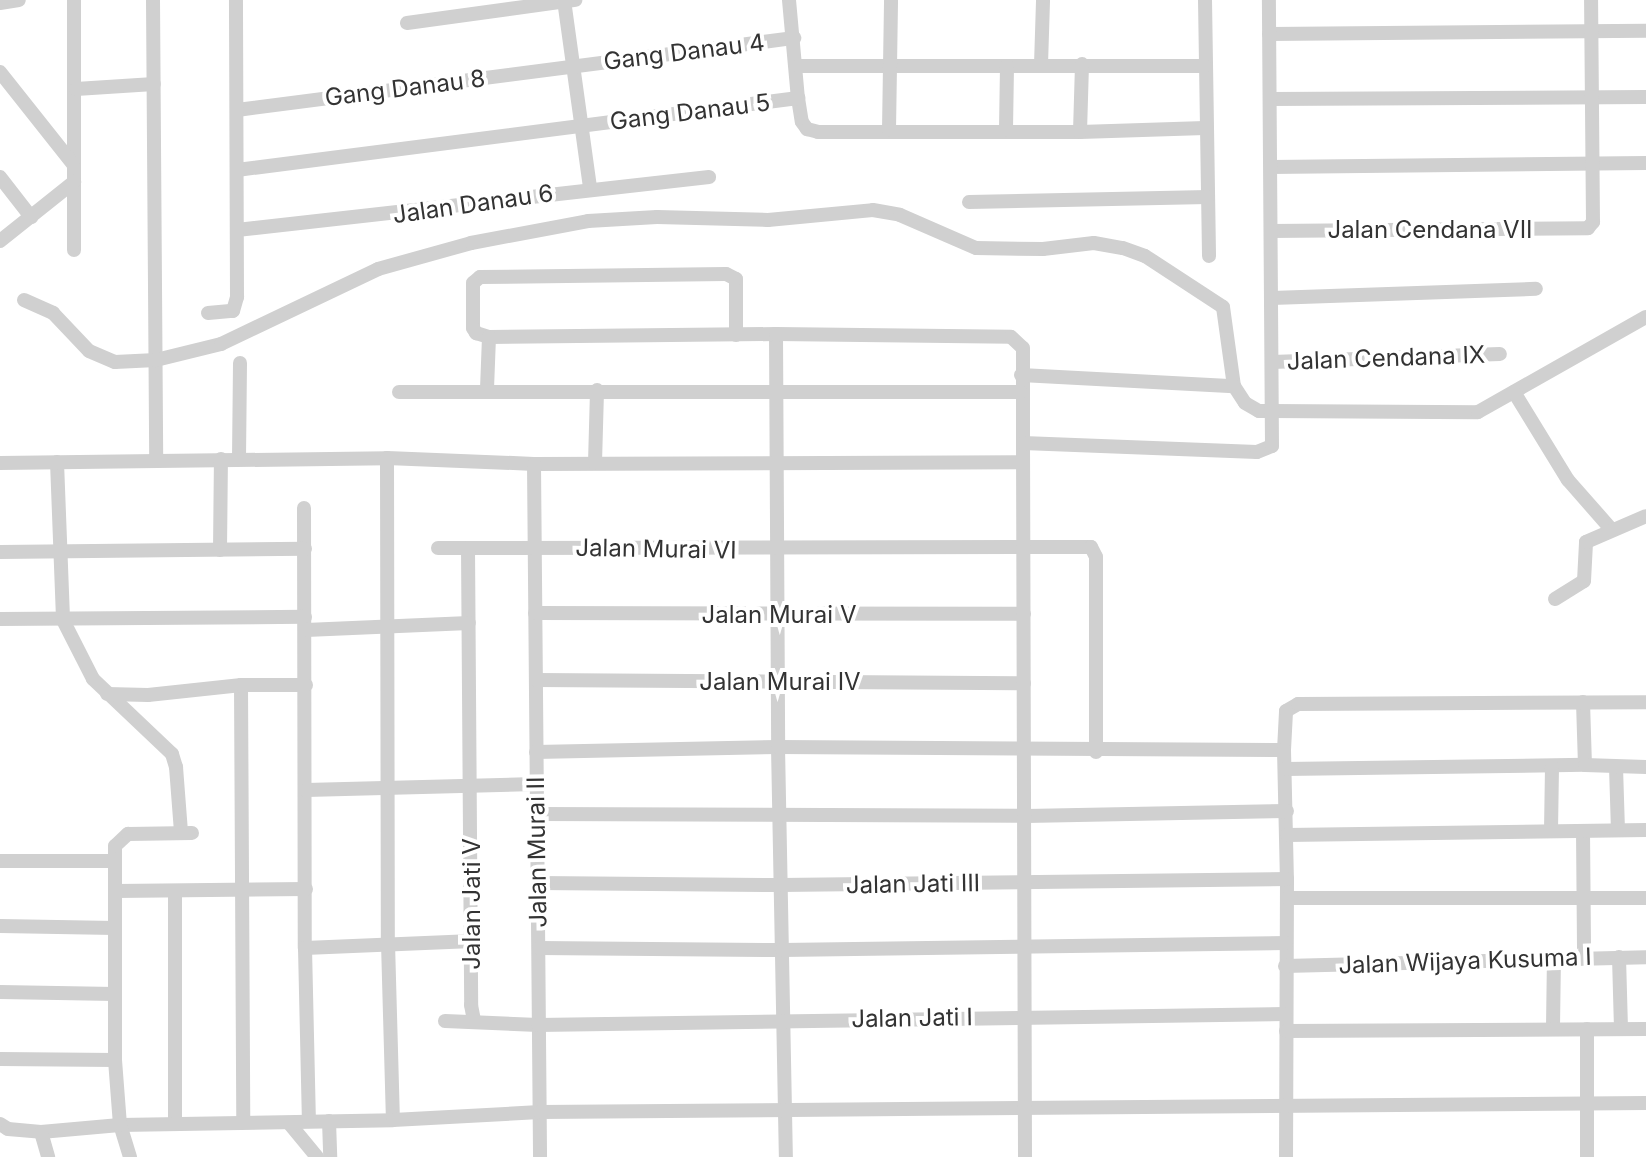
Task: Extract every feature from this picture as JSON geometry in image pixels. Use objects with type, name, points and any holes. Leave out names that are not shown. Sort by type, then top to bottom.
[{"type":"street","points":[[0,3],[19,0]]},
{"type":"street","points":[[74,0],[74,250]]},
{"type":"street","points":[[153,0],[156,460]]},
{"type":"street","points":[[208,313],[228,313],[235,307],[236,0]]},
{"type":"street","points":[[789,0],[798,66],[798,98],[802,122],[807,129],[818,132],[1080,132],[1205,128]]},
{"type":"street","points":[[889,130],[891,0]]},
{"type":"street","points":[[1041,65],[1043,0]]},
{"type":"street","points":[[1205,0],[1209,256]]},
{"type":"street","points":[[1023,443],[1265,452],[1275,440],[1269,0]]},
{"type":"street","points":[[1591,0],[1594,163]]},
{"type":"street","points":[[407,23],[567,1],[590,188]]},
{"type":"street","points":[[1269,34],[1646,31]]},
{"type":"street","name":"Gang Danau 4","points":[[573,67],[794,38]]},
{"type":"street","points":[[1080,132],[1082,64]]},
{"type":"street","points":[[798,66],[1205,66]]},
{"type":"street","points":[[1006,130],[1007,66]]},
{"type":"street","name":"Gang Danau 8","points":[[237,110],[573,67]]},
{"type":"street","points":[[0,72],[73,164]]},
{"type":"street","points":[[76,89],[154,84]]},
{"type":"street","points":[[1270,99],[1646,97]]},
{"type":"street","name":"Gang Danau 5","points":[[237,170],[798,98]]},
{"type":"street","name":"Jalan Cendana VII","points":[[1271,231],[1588,228],[1593,222],[1594,163]]},
{"type":"street","points":[[1271,167],[1646,163]]},
{"type":"street","points":[[0,177],[31,217]]},
{"type":"street","name":"Jalan Danau 6","points":[[237,230],[414,213],[590,188],[709,177]]},
{"type":"street","points":[[0,241],[74,182]]},
{"type":"street","points":[[969,202],[1208,197]]},
{"type":"street","points":[[24,300],[53,313],[89,351],[115,362],[156,360],[221,344],[378,269],[471,243],[588,221],[657,217],[744,221],[873,210],[900,215],[976,248],[1043,249],[1094,243],[1145,256],[1223,307],[1234,386],[1253,408],[1273,411],[1470,413],[1514,392],[1646,317]]},
{"type":"street","points":[[736,335],[736,279],[726,274],[480,277],[473,283],[473,328],[476,333],[489,337],[736,335],[776,334],[1011,337],[1023,348],[1025,1157]]},
{"type":"street","points":[[1272,298],[1536,289]]},
{"type":"street","points":[[776,334],[778,747],[786,1157]]},
{"type":"street","points":[[487,389],[489,337]]},
{"type":"street","name":"Jalan Cendana IX","points":[[1272,362],[1500,354]]},
{"type":"street","points":[[239,459],[240,363]]},
{"type":"street","points":[[1021,375],[1234,386]]},
{"type":"street","points":[[399,392],[487,389],[1021,392]]},
{"type":"street","points":[[595,463],[597,390]]},
{"type":"street","points":[[1514,392],[1568,480],[1611,529]]},
{"type":"street","points":[[387,458],[388,943],[393,1120]]},
{"type":"street","points":[[0,463],[387,458],[534,464],[1022,462]]},
{"type":"street","points":[[220,550],[221,459]]},
{"type":"street","points":[[57,462],[63,620],[93,679],[172,754],[186,832],[128,834],[115,846],[115,1060],[120,1125],[130,1157]]},
{"type":"street","name":"Jalan Murai II","points":[[534,464],[540,1157]]},
{"type":"street","points":[[304,508],[305,948],[309,1121]]},
{"type":"street","points":[[1555,599],[1582,585],[1586,574],[1584,544],[1611,529],[1646,516]]},
{"type":"street","name":"Jalan Murai VI","points":[[438,548],[779,550],[1091,547],[1096,554],[1096,752]]},
{"type":"street","name":"Jalan Jati V","points":[[468,548],[472,787],[471,1005],[474,1020]]},
{"type":"street","points":[[0,552],[305,549]]},
{"type":"street","name":"Jalan Murai V","points":[[535,613],[779,616],[1024,614]]},
{"type":"street","points":[[0,619],[389,627],[469,623]]},
{"type":"street","name":"Jalan Murai IV","points":[[536,680],[1024,683]]},
{"type":"street","points":[[107,694],[148,695],[241,685],[306,685]]},
{"type":"street","points":[[241,685],[239,890],[243,1121]]},
{"type":"street","points":[[1583,702],[1585,765]]},
{"type":"street","points":[[1286,1157],[1286,711],[1298,704],[1646,702]]},
{"type":"street","points":[[536,752],[778,747],[1096,752],[1284,750]]},
{"type":"street","points":[[1551,831],[1552,767]]},
{"type":"street","points":[[1616,767],[1618,830]]},
{"type":"street","points":[[1285,769],[1646,767]]},
{"type":"street","points":[[306,790],[535,784]]},
{"type":"street","points":[[537,814],[1026,816],[1287,811]]},
{"type":"street","points":[[1287,835],[1646,830]]},
{"type":"street","points":[[1583,831],[1584,958]]},
{"type":"street","points":[[0,861],[113,861]]},
{"type":"street","name":"Jalan Jati III","points":[[538,883],[781,885],[1287,879]]},
{"type":"street","points":[[116,891],[306,889]]},
{"type":"street","points":[[175,892],[175,1123]]},
{"type":"street","points":[[1287,898],[1646,898]]},
{"type":"street","points":[[0,926],[115,928]]},
{"type":"street","points":[[305,948],[473,941]]},
{"type":"street","points":[[539,948],[782,950],[1286,943]]},
{"type":"street","points":[[1553,1027],[1554,957]]},
{"type":"street","points":[[1619,957],[1621,1029]]},
{"type":"street","name":"Jalan Wijaya Kusuma I","points":[[1285,966],[1646,957]]},
{"type":"street","points":[[0,992],[115,994]]},
{"type":"street","name":"Jalan Jati I","points":[[445,1021],[538,1025],[1285,1014]]},
{"type":"street","points":[[1286,1031],[1553,1027],[1646,1029]]},
{"type":"street","points":[[1587,1029],[1587,1157]]},
{"type":"street","points":[[0,1059],[115,1060]]},
{"type":"street","points":[[0,1124],[8,1129],[41,1132],[120,1125],[393,1120],[540,1112],[785,1113],[1023,1107],[1285,1108],[1646,1103]]},
{"type":"street","points":[[329,1121],[330,1157]]},
{"type":"street","points":[[289,1123],[317,1157]]},
{"type":"street","points":[[41,1132],[48,1157]]}]
